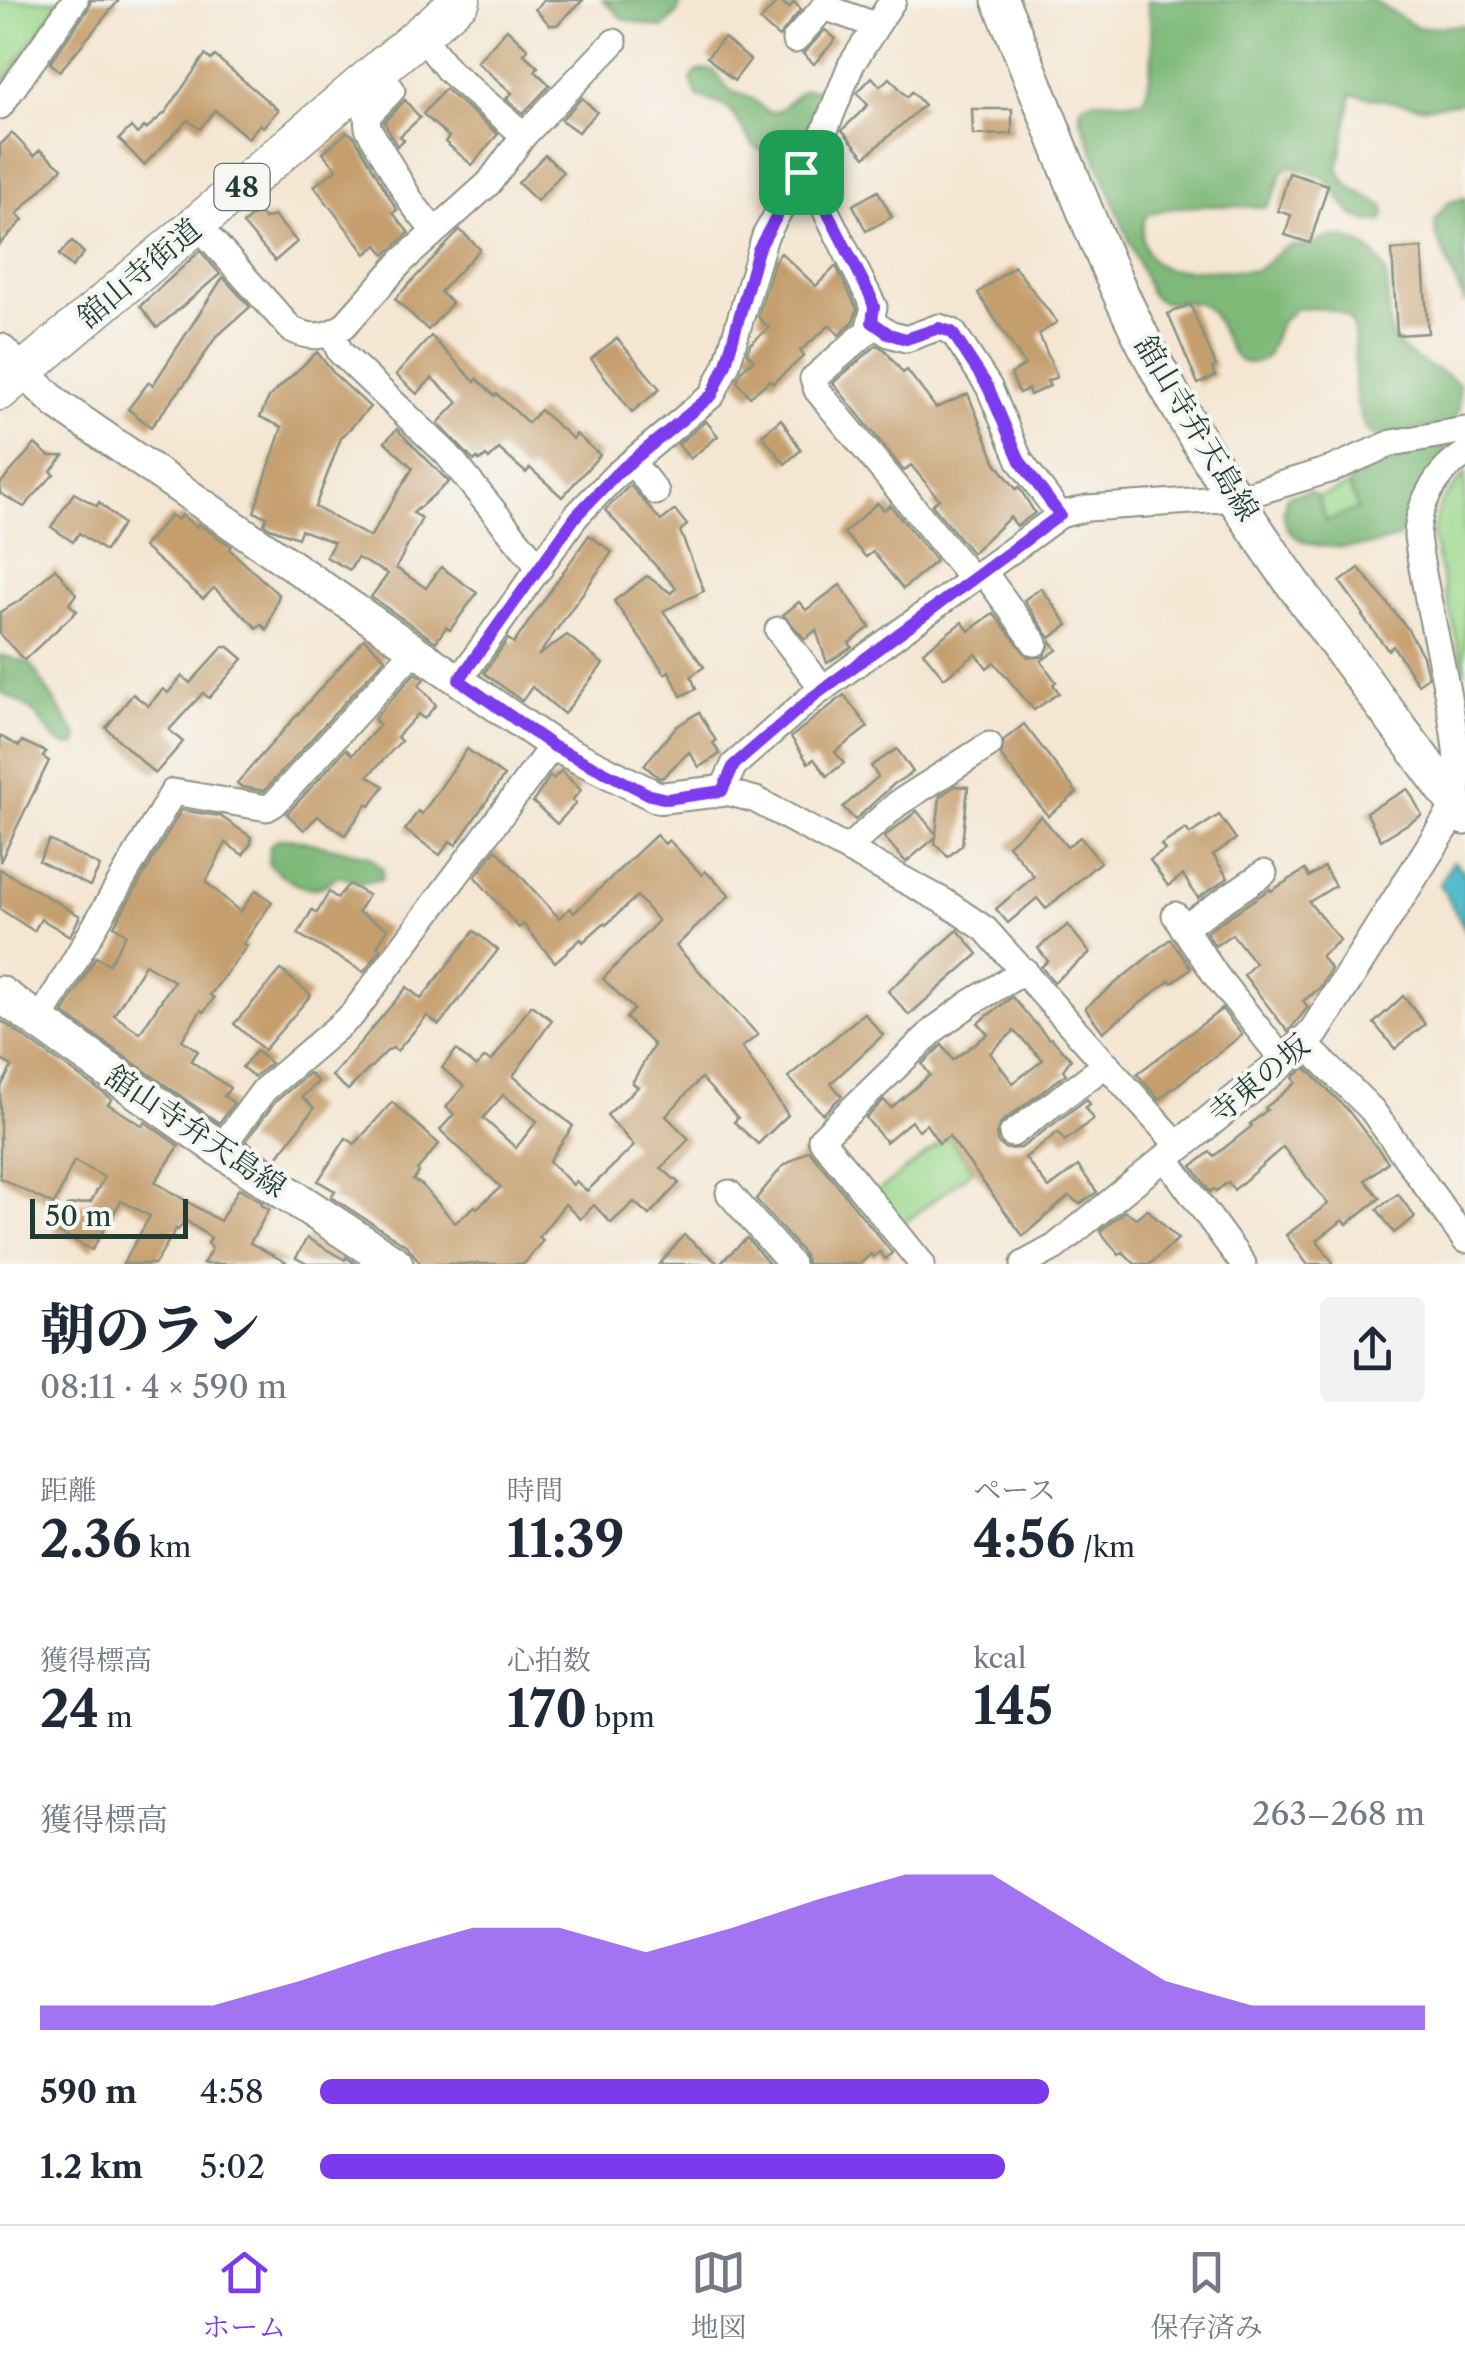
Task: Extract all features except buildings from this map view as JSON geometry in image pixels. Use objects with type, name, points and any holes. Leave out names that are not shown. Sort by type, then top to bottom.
[{"type":"main road","name":"舘山寺街道","points":[[7,370],[198,224],[462,0]]},
{"type":"main road","name":"舘山寺弁天島線","points":[[1000,0],[1142,338],[1197,438],[1461,811]]},
{"type":"main road","points":[[1017,0],[1033,48],[1048,116]]},
{"type":"main road","name":"舘山寺弁天島線","points":[[0,994],[220,1150],[395,1264]]},
{"type":"street","points":[[0,106],[75,0]]},
{"type":"street","points":[[459,680],[576,516],[632,462],[700,407],[720,380],[758,250],[825,130],[846,75],[893,0]]},
{"type":"street","points":[[796,40],[824,7],[875,25]]},
{"type":"street","points":[[420,35],[449,71],[524,136]]},
{"type":"street","points":[[198,224],[290,329],[304,335],[332,334],[434,231],[489,183],[524,136],[614,42]]},
{"type":"street","points":[[378,71],[392,90],[370,111],[366,122],[412,204],[434,231]]},
{"type":"street","points":[[801,172],[812,182],[874,307],[872,322],[858,340],[813,379],[817,390],[1035,643]]},
{"type":"street","points":[[872,322],[889,334],[906,339],[939,328],[952,332],[988,387],[1020,461],[1060,515]]},
{"type":"street","points":[[332,334],[340,352],[447,454],[540,568]]},
{"type":"street","points":[[7,370],[553,746],[658,798],[722,791],[756,800],[959,910],[997,940],[1107,1064],[1172,1151],[1243,1264]]},
{"type":"street","points":[[722,791],[734,765],[822,689],[1060,515],[1087,508],[1236,498],[1332,469],[1392,443],[1465,430]]},
{"type":"street","points":[[1461,811],[1464,760],[1460,700],[1419,548],[1418,522],[1434,485],[1452,462],[1465,454]]},
{"type":"street","points":[[632,462],[656,492]]},
{"type":"street","points":[[778,630],[822,689]]},
{"type":"street","points":[[40,1022],[173,792],[267,808],[274,804],[414,650]]},
{"type":"street","points":[[847,849],[897,804],[989,745]]},
{"type":"street","points":[[220,1150],[264,1090],[352,1015],[553,746]]},
{"type":"street","name":"寺東の坂","points":[[1035,1261],[1294,1052],[1328,1016],[1390,907],[1461,811]]},
{"type":"street","points":[[1264,873],[1179,922],[1217,977],[1294,1052],[1372,1110],[1465,1240]]},
{"type":"street","points":[[922,1264],[821,1138],[935,1029],[1025,971]]},
{"type":"street","points":[[1012,1134],[1107,1064]]},
{"type":"street","points":[[729,1193],[791,1264]]},
{"type":"green space","points":[[0,0],[61,0],[0,87]]},
{"type":"green space","points":[[603,0],[682,0],[677,13],[663,28],[623,19]]},
{"type":"green space","points":[[1147,0],[1372,0],[1418,28],[1465,25],[1465,102],[1422,107],[1352,94],[1338,169],[1351,187],[1383,206],[1382,221],[1354,216],[1328,179],[1289,166],[1266,207],[1175,208],[1146,215],[1142,231],[1148,254],[1167,269],[1251,271],[1288,247],[1325,239],[1346,239],[1365,247],[1384,272],[1389,321],[1396,342],[1410,355],[1459,384],[1459,410],[1452,424],[1380,437],[1370,434],[1357,403],[1353,328],[1349,319],[1338,312],[1295,309],[1280,323],[1266,358],[1243,362],[1230,349],[1208,309],[1194,302],[1164,302],[1150,293],[1080,118],[1081,105],[1089,102],[1144,99],[1152,50]]},
{"type":"green space","points":[[703,70],[713,70],[731,91],[753,99],[767,112],[777,112],[804,89],[820,90],[823,97],[815,121],[789,151],[766,154],[750,142],[726,107],[697,96],[691,80]]},
{"type":"green space","points":[[1465,198],[1465,304],[1436,233],[1435,221],[1447,203]]},
{"type":"green space","points":[[1447,443],[1446,453],[1398,538],[1363,546],[1321,546],[1303,541],[1290,531],[1284,517],[1287,496],[1309,491],[1318,497],[1326,521],[1358,509],[1349,486],[1349,471],[1394,449]]},
{"type":"green space","points":[[1465,473],[1465,674],[1432,535],[1440,505]]},
{"type":"green space","points":[[1349,486],[1358,510],[1326,521],[1318,497]]},
{"type":"green space","points":[[0,655],[30,663],[79,739],[76,745],[62,744],[30,710],[0,692]]},
{"type":"green space","points":[[289,838],[369,856],[383,870],[382,879],[362,883],[338,876],[316,888],[293,882],[268,863],[270,845]]},
{"type":"green space","points":[[948,1137],[973,1170],[899,1227],[874,1194]]},
{"type":"water","points":[[1453,861],[1465,872],[1465,929],[1440,884]]},
{"type":"route","points":[[801,172],[812,182],[870,295],[874,307],[872,322],[897,338],[915,338],[939,328],[952,332],[988,387],[1020,461],[1060,515],[814,696],[734,765],[722,791],[658,798],[553,746],[459,680],[576,516],[616,474],[712,395],[726,364],[758,250],[801,172]]}]
